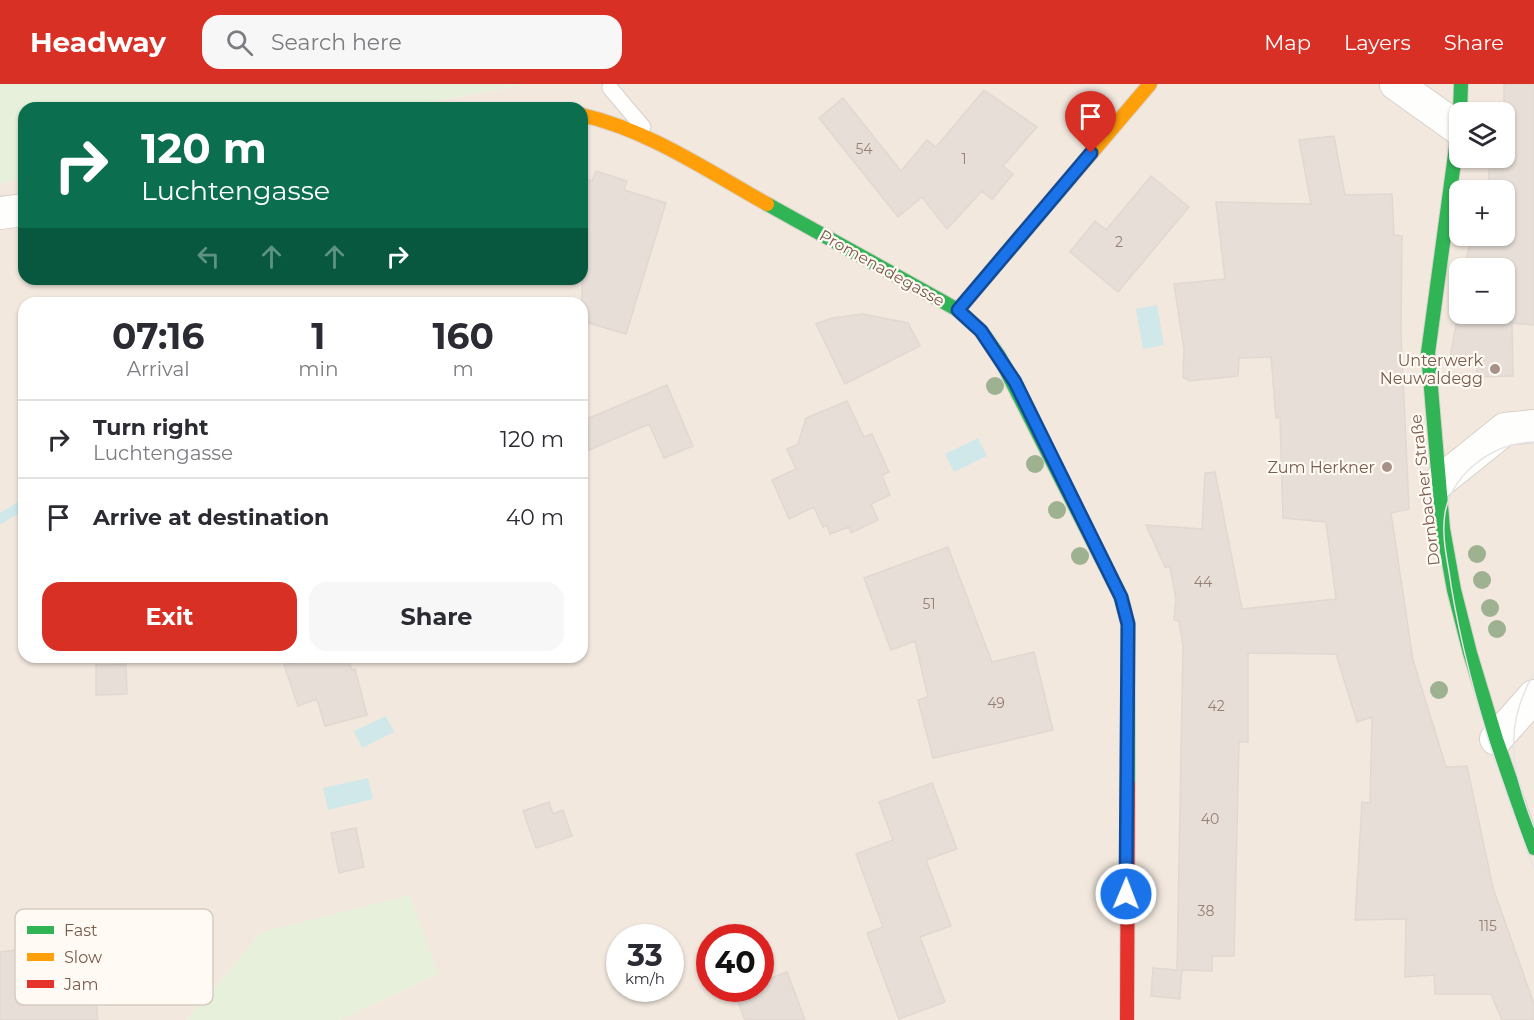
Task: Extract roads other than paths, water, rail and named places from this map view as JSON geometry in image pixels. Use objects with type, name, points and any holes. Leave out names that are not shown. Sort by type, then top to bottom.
[{"type":"street","points":[[958,310],[1150,84]]},
{"type":"street","points":[[1395,84],[1449,122]]},
{"type":"street","points":[[1460,102],[1461,84]]},
{"type":"street","name":"Promenadegasse","points":[[588,116],[613,122],[657,143],[958,310],[981,331],[1015,382],[1121,597],[1128,624],[1127,1020]]},
{"type":"street","name":"Dornbacher Straße","points":[[1454,168],[1428,353],[1443,529],[1454,590],[1496,739],[1534,848]]},
{"type":"street","points":[[0,213],[18,211]]},
{"type":"street","points":[[1439,482],[1505,429],[1534,426]]},
{"type":"street","points":[[1496,739],[1534,696]]},
{"type":"lane","points":[[610,88],[657,143]]},
{"type":"water","points":[[1157,305],[1164,345],[1143,349],[1136,309]]},
{"type":"water","points":[[978,438],[987,456],[954,472],[945,454]]},
{"type":"water","points":[[386,716],[394,732],[362,748],[354,731]]},
{"type":"water","points":[[368,778],[373,799],[328,810],[323,788]]},
{"type":"waterway","points":[[0,519],[18,508]]},
{"type":"tram line","points":[[1534,442],[1504,448],[1477,462],[1466,473],[1449,498],[1444,531],[1458,622],[1475,694],[1496,764],[1534,868]]},
{"type":"tram line","points":[[1534,673],[1517,712],[1514,731],[1516,768],[1526,807],[1534,827]]},
{"type":"place","name":"Unterwerk Neuwaldegg","points":[[1495,369]]},
{"type":"place","name":"Zum Herkner","points":[[1387,467]]}]
